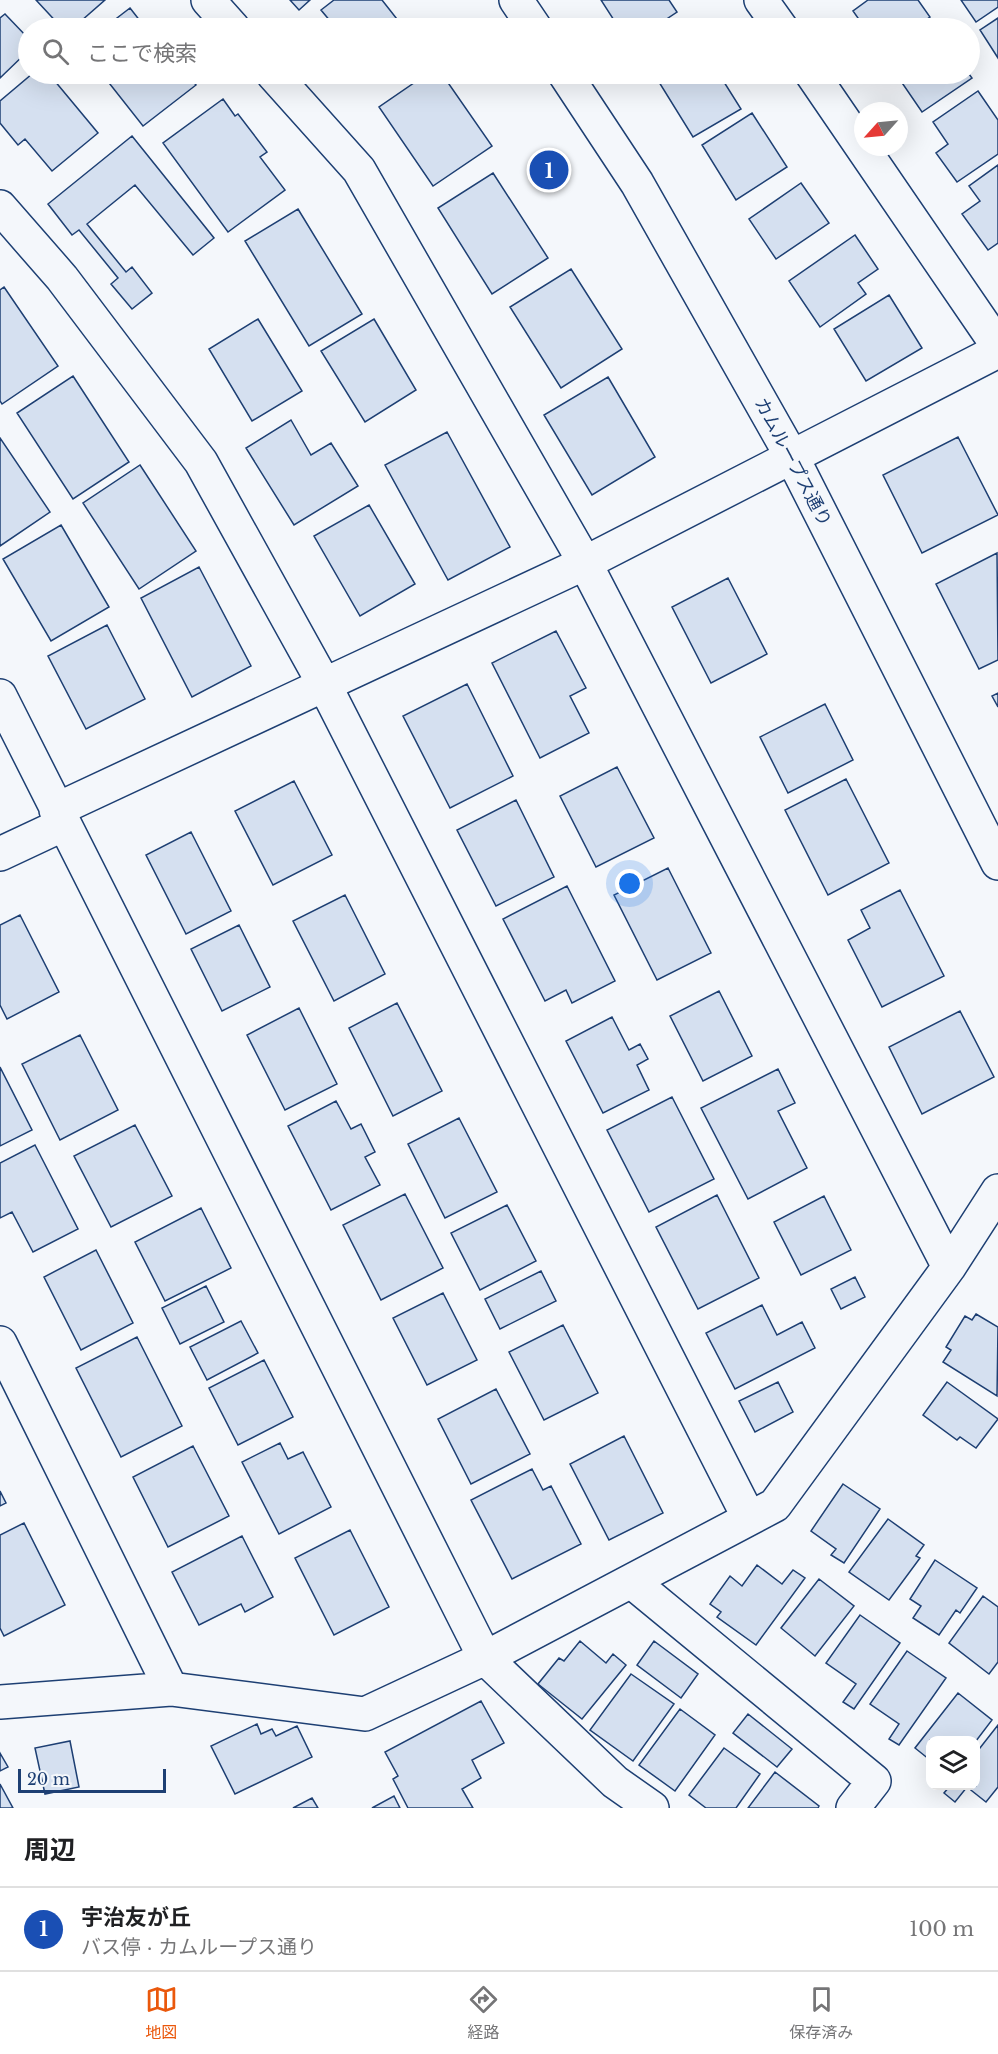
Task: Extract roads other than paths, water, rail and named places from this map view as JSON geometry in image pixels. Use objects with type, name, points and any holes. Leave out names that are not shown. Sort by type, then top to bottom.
[{"type":"street","points":[[208,0],[224,18]]},
{"type":"street","points":[[516,0],[528,18]]},
{"type":"street","points":[[761,0],[774,18]]},
{"type":"street","points":[[282,84],[359,170],[585,563],[949,1267]]},
{"type":"street","name":"カムループス通り","points":[[572,84],[638,183],[792,457],[998,863]]},
{"type":"street","points":[[819,84],[998,346]]},
{"type":"street","points":[[0,207],[62,278],[201,462],[324,684],[749,1518]]},
{"type":"street","points":[[0,854],[60,817],[324,684],[585,563],[998,351]]},
{"type":"street","points":[[0,696],[485,1658],[615,1782],[652,1808]]},
{"type":"street","points":[[0,1702],[171,1689],[365,1714],[485,1658],[775,1504],[949,1267],[998,1191]]},
{"type":"street","points":[[0,1342],[171,1689]]},
{"type":"street","points":[[630,1581],[874,1781],[853,1808]]},
{"type":"place","name":"宇治友が丘","points":[[549,170]]}]
